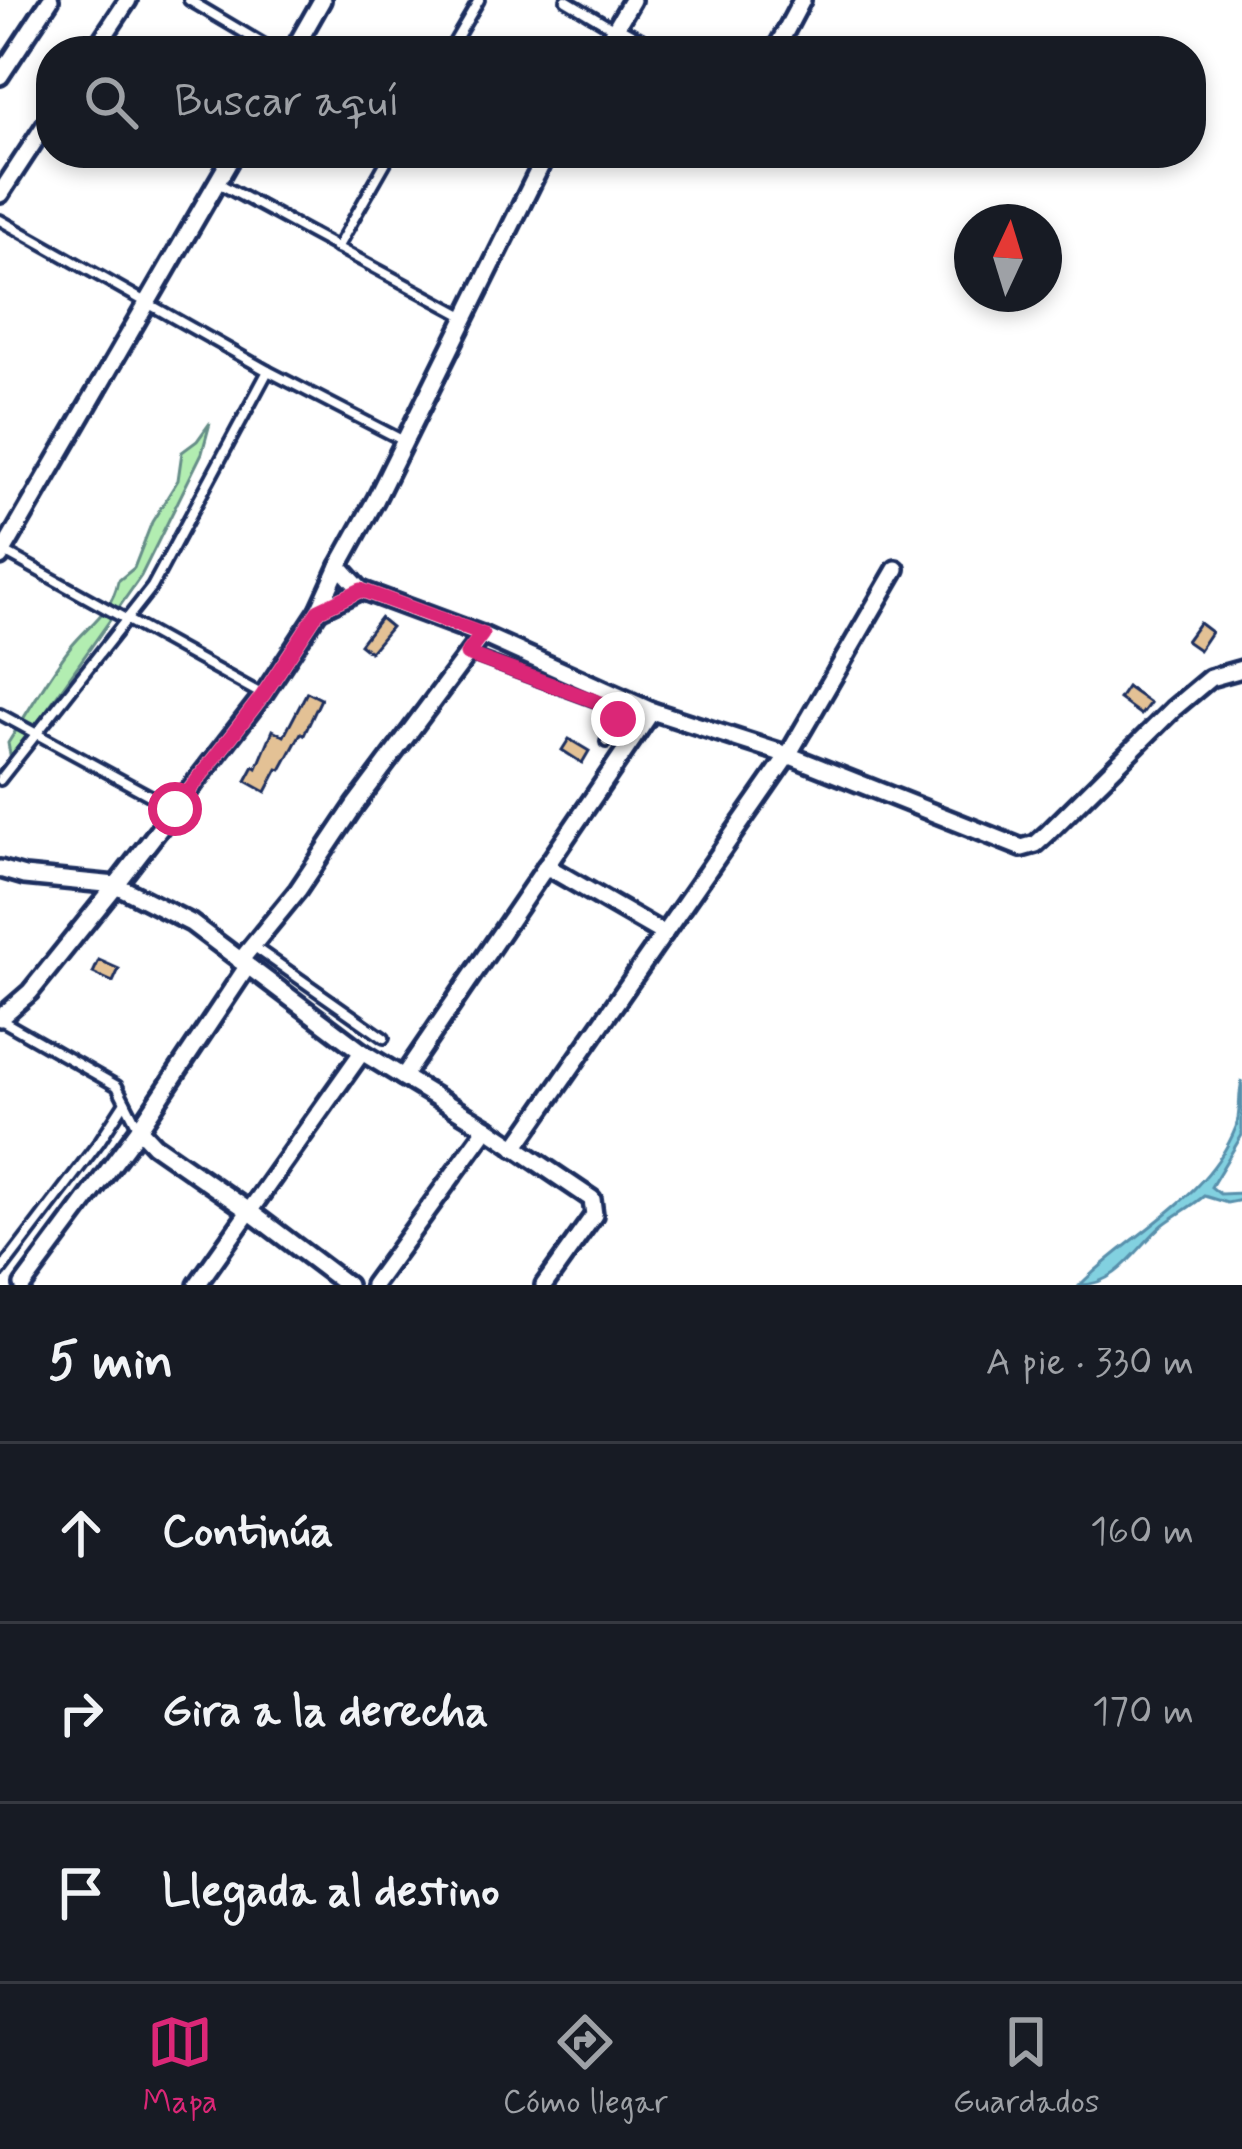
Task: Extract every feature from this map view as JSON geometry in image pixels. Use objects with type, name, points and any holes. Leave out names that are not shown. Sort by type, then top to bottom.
[{"type":"street","points":[[0,76],[50,0]]},
{"type":"street","points":[[104,36],[128,0]]},
{"type":"street","points":[[302,36],[322,0]]},
{"type":"street","points":[[610,36],[632,0]]},
{"type":"street","points":[[783,36],[802,0]]},
{"type":"street","points":[[614,29],[627,36]]},
{"type":"street","points":[[0,194],[36,139]]},
{"type":"street","points":[[1,552],[225,168]]},
{"type":"street","points":[[0,1019],[30,992],[116,885],[263,695],[319,610],[539,168]]},
{"type":"street","points":[[338,566],[361,590],[482,634],[652,710],[788,755],[1022,848],[1036,844],[1210,678],[1242,670]]},
{"type":"street","points":[[515,1148],[788,755],[896,568]]},
{"type":"street","points":[[319,610],[361,590]]},
{"type":"street","points":[[23,1285],[139,1129],[252,945],[298,890],[482,634]]},
{"type":"street","points":[[403,1077],[652,710]]},
{"type":"street","points":[[546,866],[664,934]]},
{"type":"street","points":[[0,869],[24,876],[116,885],[191,923],[362,1052],[592,1199],[594,1215],[544,1285]]},
{"type":"street","points":[[196,1285],[362,1052]]},
{"type":"street","points":[[374,1285],[487,1128]]},
{"type":"street","points":[[139,1129],[154,1145],[347,1285]]},
{"type":"lane","points":[[189,0],[250,36]]},
{"type":"lane","points":[[458,36],[478,0]]},
{"type":"lane","points":[[566,0],[614,29]]},
{"type":"lane","points":[[337,248],[382,168]]},
{"type":"lane","points":[[217,182],[465,316]]},
{"type":"lane","points":[[0,220],[404,441]]},
{"type":"lane","points":[[0,781],[152,587],[268,370]]},
{"type":"lane","points":[[1,552],[263,695]]},
{"type":"lane","points":[[467,654],[609,706],[618,728],[606,742]]},
{"type":"lane","points":[[0,714],[175,809]]},
{"type":"lane","points":[[252,945],[384,1038]]},
{"type":"lane","points":[[0,1019],[117,1086],[139,1129]]},
{"type":"lane","points":[[0,1272],[125,1102]]},
{"type":"green space","points":[[210,423],[202,453],[141,576],[17,752],[10,754],[8,743],[53,671],[105,609],[118,581],[134,568],[152,522],[178,480],[182,452]]},
{"type":"water","points":[[1242,1081],[1242,1135],[1211,1187],[1220,1194],[1242,1193],[1242,1200],[1227,1203],[1204,1196],[1164,1224],[1117,1271],[1080,1285],[1207,1175],[1236,1127]]},
{"type":"building","points":[[380,618],[391,627],[370,652],[360,644]]},
{"type":"building","points":[[1199,623],[1211,632],[1199,650],[1186,641]]},
{"type":"building","points":[[1127,687],[1150,703],[1141,715],[1119,699]]},
{"type":"building","points":[[307,692],[321,699],[304,735],[301,733],[266,792],[246,781],[257,768],[273,730],[284,736]]},
{"type":"building","points":[[569,739],[589,751],[582,763],[562,750]]},
{"type":"building","points":[[99,960],[119,969],[113,982],[93,973]]},
{"type":"route","points":[[175,809],[263,695],[319,610],[361,590],[482,634],[467,654],[609,706],[618,719]]}]
